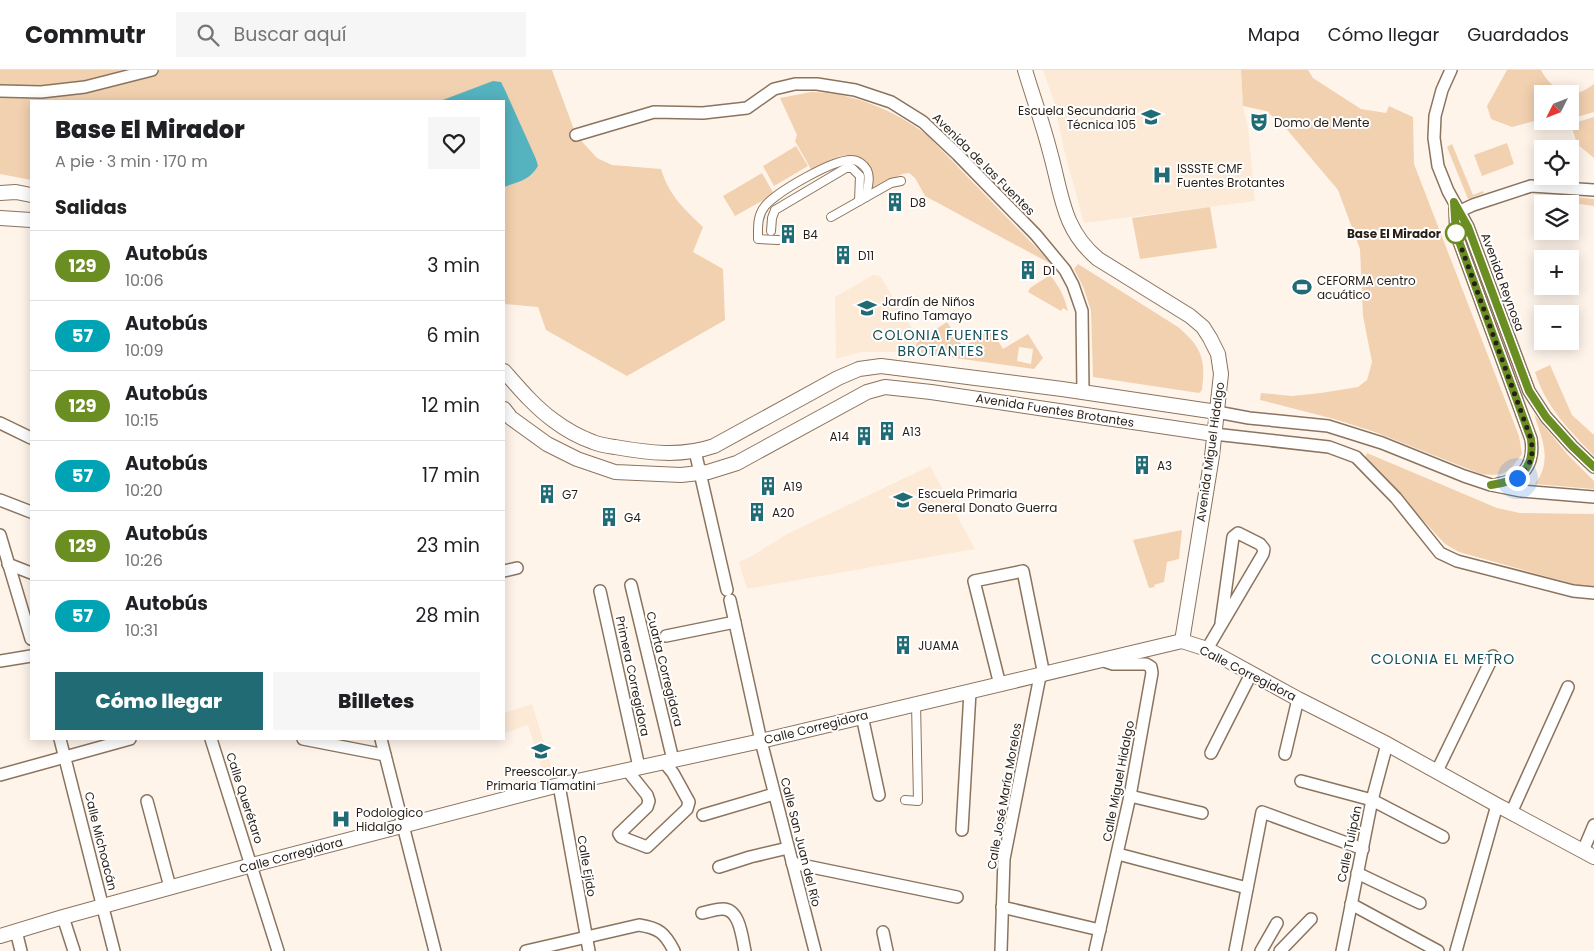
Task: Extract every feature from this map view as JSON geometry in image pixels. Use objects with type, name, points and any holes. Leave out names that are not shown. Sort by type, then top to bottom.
[{"type":"street","points":[[0,91],[41,92],[85,87],[152,70]]},
{"type":"street","name":"Avenida Miguel Hidalgo","points":[[1025,70],[1050,152],[1068,222],[1075,235],[1086,249],[1098,259],[1190,316],[1203,327],[1218,354],[1221,374],[1212,456],[1182,641]]},
{"type":"street","name":"Avenida Reynosa","points":[[1451,70],[1442,90],[1435,116],[1434,138],[1438,166],[1456,209],[1468,227],[1529,391],[1546,417],[1594,467]]},
{"type":"street","name":"Avenida de las Fuentes","points":[[576,135],[654,112],[703,113],[748,108],[774,89],[795,84],[817,84],[855,90],[891,102],[923,122],[958,155],[1036,235],[1066,270],[1082,311],[1084,392]]},
{"type":"street","points":[[778,240],[758,239],[758,218],[766,206],[794,184],[838,162],[852,160],[863,165],[869,176],[862,199]]},
{"type":"street","points":[[772,231],[772,218],[775,210],[846,168],[852,168],[860,176],[862,199]]},
{"type":"street","points":[[831,217],[891,183],[901,181]]},
{"type":"street","points":[[1456,209],[1531,186],[1594,190]]},
{"type":"street","points":[[0,193],[16,192],[30,195]]},
{"type":"street","name":"Avenida Reynosa","points":[[1456,209],[1456,233],[1524,417],[1533,452],[1530,462],[1524,470],[1508,482],[1491,485]]},
{"type":"street","points":[[0,218],[30,220]]},
{"type":"street","name":"Avenida Fuentes Brotantes","points":[[505,372],[532,403],[552,420],[572,433],[594,443],[639,452],[695,451],[714,446],[859,369],[881,366],[1084,392],[1249,418],[1328,426],[1382,443],[1491,485],[1521,491],[1594,498]]},
{"type":"street","points":[[990,400],[994,380]]},
{"type":"street","name":"Avenida Fuentes Brotantes","points":[[505,410],[511,418],[547,444],[577,459],[615,472],[660,475],[700,473],[736,463],[867,392],[885,387],[990,400],[1214,434],[1329,447],[1356,457],[1396,498],[1440,553],[1457,561],[1573,591],[1594,593]]},
{"type":"street","points":[[0,424],[30,438]]},
{"type":"street","name":"Calle San Juan del Río","points":[[695,451],[761,741],[815,951]]},
{"type":"street","points":[[0,500],[30,512]]},
{"type":"street","points":[[1207,649],[1263,554],[1264,549],[1260,544],[1238,533],[1233,537],[1221,623]]},
{"type":"street","points":[[0,535],[5,561],[26,605],[30,633]]},
{"type":"street","points":[[5,561],[30,573]]},
{"type":"street","points":[[505,572],[517,568]]},
{"type":"street","points":[[1000,685],[974,581],[1023,571],[1042,675]]},
{"type":"street","name":"Cuarta Corregidora","points":[[631,585],[668,761]]},
{"type":"street","name":"Primera Corregidora","points":[[600,591],[633,769]]},
{"type":"street","points":[[666,636],[735,622]]},
{"type":"street","name":"Calle Corregidora","points":[[0,936],[170,887],[559,785],[761,741],[1182,641],[1207,649],[1298,699],[1388,744],[1497,806],[1589,854]]},
{"type":"street","points":[[0,661],[30,656]]},
{"type":"street","points":[[1437,771],[1493,656]]},
{"type":"street","name":"Calle Miguel Hidalgo","points":[[1095,951],[1130,796],[1148,697],[1151,668],[1146,664],[1113,664],[1100,660]]},
{"type":"street","points":[[1211,753],[1251,674]]},
{"type":"street","name":"Calle José María Morelos","points":[[1001,951],[1004,858],[1042,675]]},
{"type":"street","points":[[1512,813],[1568,688]]},
{"type":"street","points":[[962,830],[970,692]]},
{"type":"street","points":[[1285,754],[1298,699]]},
{"type":"street","points":[[905,800],[918,801],[916,703]]},
{"type":"street","points":[[862,716],[879,796]]},
{"type":"street","name":"Calle Michoacán","points":[[60,740],[114,951]]},
{"type":"street","points":[[0,775],[126,740]]},
{"type":"street","name":"Calle Querétaro","points":[[211,740],[278,951]]},
{"type":"street","points":[[308,740],[385,755]]},
{"type":"street","points":[[381,740],[435,951]]},
{"type":"street","name":"Calle Tulipán","points":[[1346,949],[1350,904],[1372,800],[1388,744]]},
{"type":"street","points":[[633,769],[649,801],[647,807],[619,834],[621,837],[647,847],[687,809],[689,802],[668,761]]},
{"type":"street","points":[[1301,781],[1372,800],[1444,837]]},
{"type":"street","name":"Calle Ejido","points":[[559,785],[589,951]]},
{"type":"street","points":[[703,815],[774,794]]},
{"type":"street","points":[[1130,796],[1202,813]]},
{"type":"street","points":[[147,801],[170,887]]},
{"type":"street","points":[[1456,951],[1497,806]]},
{"type":"street","points":[[1235,951],[1262,812],[1363,849]]},
{"type":"street","points":[[1589,854],[1594,825]]},
{"type":"street","points":[[719,867],[788,848]]},
{"type":"street","points":[[1118,854],[1247,888]]},
{"type":"street","points":[[792,863],[956,897]]},
{"type":"street","points":[[1358,873],[1420,903]]},
{"type":"street","points":[[1350,904],[1438,951]]},
{"type":"street","points":[[1002,907],[1100,930]]},
{"type":"street","points":[[702,913],[723,908],[731,910],[736,917],[745,951]]},
{"type":"street","points":[[63,917],[74,951]]},
{"type":"street","points":[[1280,951],[1311,919]]},
{"type":"street","points":[[1261,951],[1277,923]]},
{"type":"street","points":[[526,951],[639,925],[653,927],[664,934],[674,951]]},
{"type":"street","points":[[16,931],[21,951]]},
{"type":"street","points":[[883,932],[888,951]]},
{"type":"shaded area","points":[[0,70],[552,70],[576,135],[597,158],[612,165],[661,169],[673,194],[703,227],[693,252],[723,269],[725,320],[627,376],[546,330],[538,307],[505,304],[505,100],[30,100],[30,180],[0,174]]},
{"type":"shaded area","points":[[1043,70],[1241,70],[1243,106],[1248,128],[1255,201],[1084,223],[1064,150],[1054,101]]},
{"type":"shaded area","points":[[1241,70],[1308,70],[1313,78],[1361,109],[1386,113],[1389,106],[1413,117],[1414,164],[1519,436],[1522,454],[1513,466],[1505,472],[1496,475],[1481,474],[1375,432],[1334,419],[1260,400],[1261,393],[1292,396],[1358,387],[1367,380],[1372,362],[1363,316],[1360,249],[1338,190],[1284,126],[1266,111],[1243,106]]},
{"type":"shaded area","points":[[1507,70],[1541,70],[1553,85],[1534,85],[1534,121],[1512,127],[1491,119],[1487,106]]},
{"type":"shaded area","points":[[1594,84],[1594,112],[1579,116],[1579,92]]},
{"type":"shaded area","points":[[811,92],[842,95],[857,99],[888,111],[916,127],[928,136],[1053,265],[925,196],[915,178],[909,173],[902,174],[871,191],[871,170],[865,162],[856,157],[846,155],[837,157],[812,171],[795,141],[797,135],[780,98]]},
{"type":"shaded area","points":[[1594,117],[1594,158],[1579,146],[1579,140],[1576,140],[1573,130],[1579,130],[1579,122]]},
{"type":"shaded area","points":[[1507,143],[1514,164],[1482,176],[1474,155]]},
{"type":"shaded area","points":[[1452,144],[1473,195],[1483,191],[1484,193],[1468,199],[1447,147]]},
{"type":"shaded area","points":[[796,146],[808,166],[774,186],[763,166]]},
{"type":"shaded area","points":[[762,173],[774,194],[735,216],[723,196]]},
{"type":"shaded area","points":[[1579,197],[1594,199],[1594,206],[1579,204]]},
{"type":"shaded area","points":[[1210,207],[1217,248],[1140,259],[1132,218]]},
{"type":"shaded area","points":[[1078,264],[1178,327],[1186,334],[1197,348],[1202,362],[1203,380],[1202,390],[1199,393],[1093,377],[1091,311],[1084,289],[1074,269]]},
{"type":"shaded area","name":"Jardín de Niños Rufino Tamayo","points":[[873,275],[880,276],[919,340],[912,352],[861,352],[836,359],[835,297]]},
{"type":"shaded area","points":[[1050,275],[1061,292],[1068,311],[1063,308],[1061,311],[1028,292],[1030,288]]},
{"type":"shaded area","points":[[947,322],[963,347],[991,329],[1003,349],[1028,334],[1043,358],[1034,369],[912,352],[919,340]],"holes":[[[1019,347],[1033,349],[1031,364],[1017,361]]]},
{"type":"shaded area","points":[[1550,365],[1572,415],[1594,435],[1594,456],[1559,417],[1539,384],[1535,372]]},
{"type":"shaded area","points":[[1534,414],[1568,455],[1594,481],[1594,489],[1535,484],[1544,467],[1545,458],[1543,441]]},
{"type":"shaded area","points":[[1367,453],[1497,508],[1520,513],[1594,514],[1594,586],[1584,587],[1459,552],[1445,544],[1365,458]]},
{"type":"shaded area","name":"Escuela Primaria General Donato Guerra","points":[[930,466],[975,549],[747,589],[739,562],[787,534]]},
{"type":"shaded area","points":[[1182,530],[1179,559],[1167,562],[1164,582],[1149,588],[1133,540]]},
{"type":"shaded area","name":"Preescolar y Primaria Tlamatini","points":[[532,704],[552,769],[543,772],[528,725],[505,733],[505,713]]},
{"type":"water","points":[[493,81],[501,82],[536,159],[538,166],[535,171],[519,182],[505,187],[505,100],[443,100]]},
{"type":"bus line","name":"129","points":[[1491,485],[1508,482],[1517,478],[1530,462],[1533,452],[1531,439],[1456,233],[1454,202],[1468,227],[1529,391],[1546,417],[1594,467]]},
{"type":"place","name":"Escuela Secundaria Técnica 105","points":[[1151,117]]},
{"type":"place","name":"Domo de Mente","points":[[1259,122]]},
{"type":"place","name":"ISSSTE CMF Fuentes Brotantes","points":[[1162,175]]},
{"type":"place","name":"D8","points":[[895,202]]},
{"type":"place","name":"Base El Mirador","points":[[1456,233]]},
{"type":"place","name":"B4","points":[[788,234]]},
{"type":"place","name":"D11","points":[[843,255]]},
{"type":"place","name":"D1","points":[[1028,270]]},
{"type":"place","name":"CEFORMA centro acuático","points":[[1302,287]]},
{"type":"place","name":"Jardín de Niños Rufino Tamayo","points":[[867,308]]},
{"type":"place","name":"A13","points":[[887,431]]},
{"type":"place","name":"A14","points":[[864,436]]},
{"type":"place","name":"A3","points":[[1142,465]]},
{"type":"place","name":"A19","points":[[768,486]]},
{"type":"place","name":"G7","points":[[547,494]]},
{"type":"place","name":"Escuela Primaria General Donato Guerra","points":[[903,500]]},
{"type":"place","name":"A20","points":[[757,512]]},
{"type":"place","name":"G4","points":[[609,517]]},
{"type":"place","name":"JUAMA","points":[[903,645]]},
{"type":"place","name":"Preescolar y Primaria Tlamatini","points":[[541,751]]},
{"type":"place","name":"Podologico Hidalgo","points":[[341,819]]},
{"type":"district","name":"COLONIA FUENTES BROTANTES","points":[[941,344]]},
{"type":"district","name":"COLONIA EL METRO","points":[[1443,659]]},
{"type":"route","points":[[1456,233],[1531,439],[1533,452],[1530,462],[1517,478]]}]
